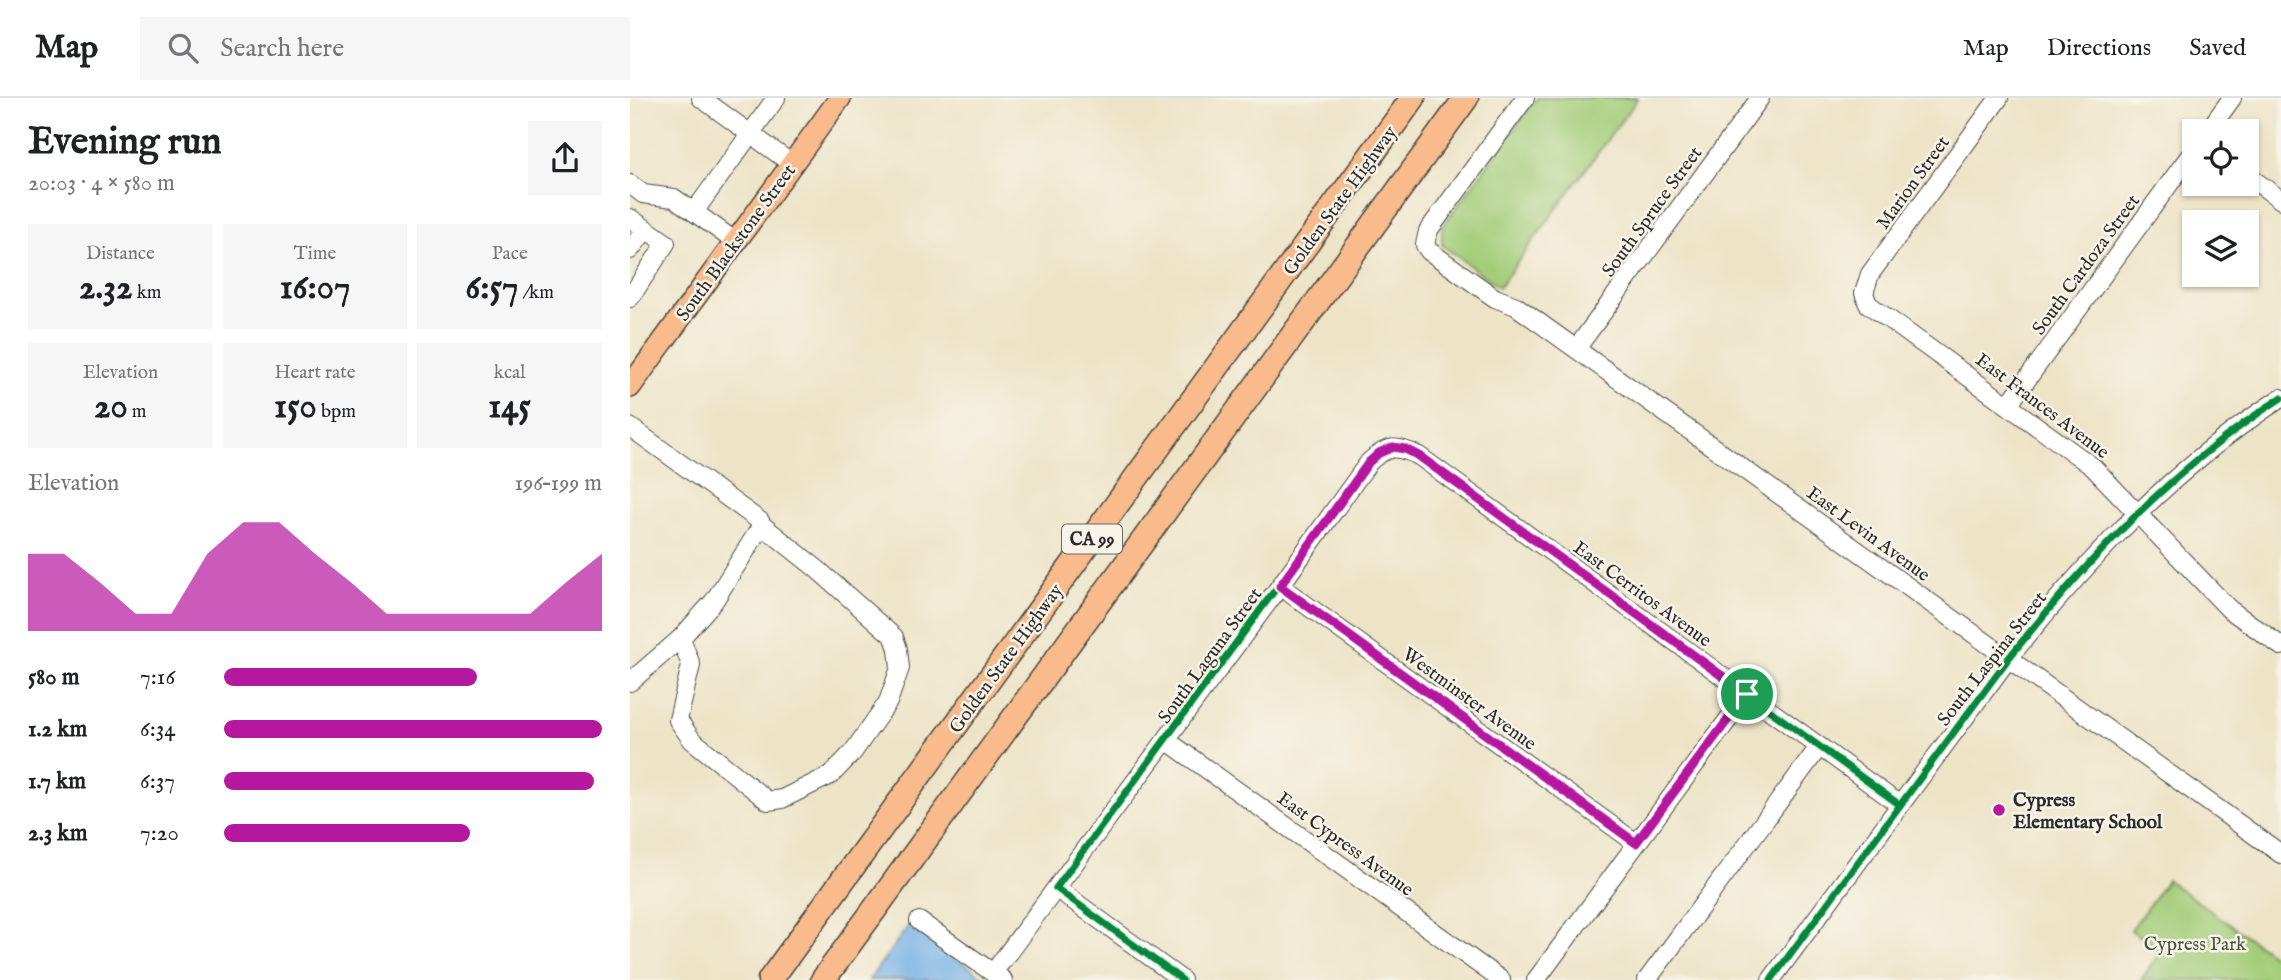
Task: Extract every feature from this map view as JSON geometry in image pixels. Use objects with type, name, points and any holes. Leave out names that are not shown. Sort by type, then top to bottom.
[{"type":"highway","name":"Golden State Highway","points":[[770,980],[1413,98]]},
{"type":"highway","name":"CA 99","points":[[823,980],[1466,98]]},
{"type":"main road","name":"South Blackstone Street","points":[[630,387],[840,98]]},
{"type":"street","points":[[701,98],[792,164]]},
{"type":"street","points":[[694,212],[776,98]]},
{"type":"street","name":"East Levin Avenue","points":[[1525,98],[1428,231],[1425,245],[1429,251],[1495,298],[1516,306],[2281,854]]},
{"type":"street","name":"South Spruce Street","points":[[1576,349],[1760,98]]},
{"type":"street","name":"Marion Street","points":[[1864,293],[1870,274],[1999,98]]},
{"type":"street","points":[[2217,119],[2232,98]]},
{"type":"street","name":"South Cardoza Street","points":[[2009,404],[2182,166]]},
{"type":"street","points":[[630,184],[643,194],[674,198],[736,242]]},
{"type":"street","points":[[2259,184],[2281,200]]},
{"type":"street","points":[[630,218],[666,243],[630,298]]},
{"type":"street","points":[[630,250],[646,229]]},
{"type":"street","name":"East Frances Avenue","points":[[1864,293],[1868,304],[1879,314],[2009,404],[2093,467],[2229,609],[2281,646]]},
{"type":"street","name":"South Laspina Street","points":[[1771,980],[2008,659],[2074,579],[2137,513],[2206,452],[2281,398]]},
{"type":"street","points":[[630,427],[760,521],[894,637],[900,668],[888,702],[853,752],[831,775],[782,799],[768,801],[692,740],[678,720],[691,665],[681,639]]},
{"type":"street","name":"South Laguna Street","points":[[998,976],[1056,888],[1369,462],[1379,453],[1393,447]]},
{"type":"street","name":"East Cerritos Avenue","points":[[1393,447],[1419,456],[1900,805]]},
{"type":"street","points":[[630,682],[681,639],[714,601],[762,525]]},
{"type":"street","name":"Westminster Avenue","points":[[1280,586],[1636,843]]},
{"type":"street","points":[[1536,980],[1747,694]]},
{"type":"street","name":"East Cypress Avenue","points":[[1166,740],[1501,980]]},
{"type":"street","points":[[1647,980],[1819,747]]},
{"type":"street","points":[[1056,888],[1182,980]]},
{"type":"street","points":[[919,921],[998,976]]},
{"type":"green space","points":[[1537,98],[1638,98],[1499,287],[1442,245],[1442,227]]},
{"type":"green space","name":"Cypress Park","points":[[2167,880],[2281,961],[2281,980],[2141,980],[2161,952],[2131,930]]},
{"type":"water","points":[[910,924],[987,980],[869,980]]},
{"type":"cycle path","points":[[1771,980],[2008,659],[2069,586],[2168,485],[2204,454],[2281,398]]},
{"type":"cycle path","points":[[1182,980],[1056,888],[1369,462],[1387,450],[1404,450],[1419,456],[1900,805]]},
{"type":"place","name":"Cypress Elementary School","points":[[1999,810]]},
{"type":"route","points":[[1393,447],[1405,449],[1419,456],[1747,694],[1636,843],[1280,586],[1369,462],[1379,453],[1393,447]]}]
